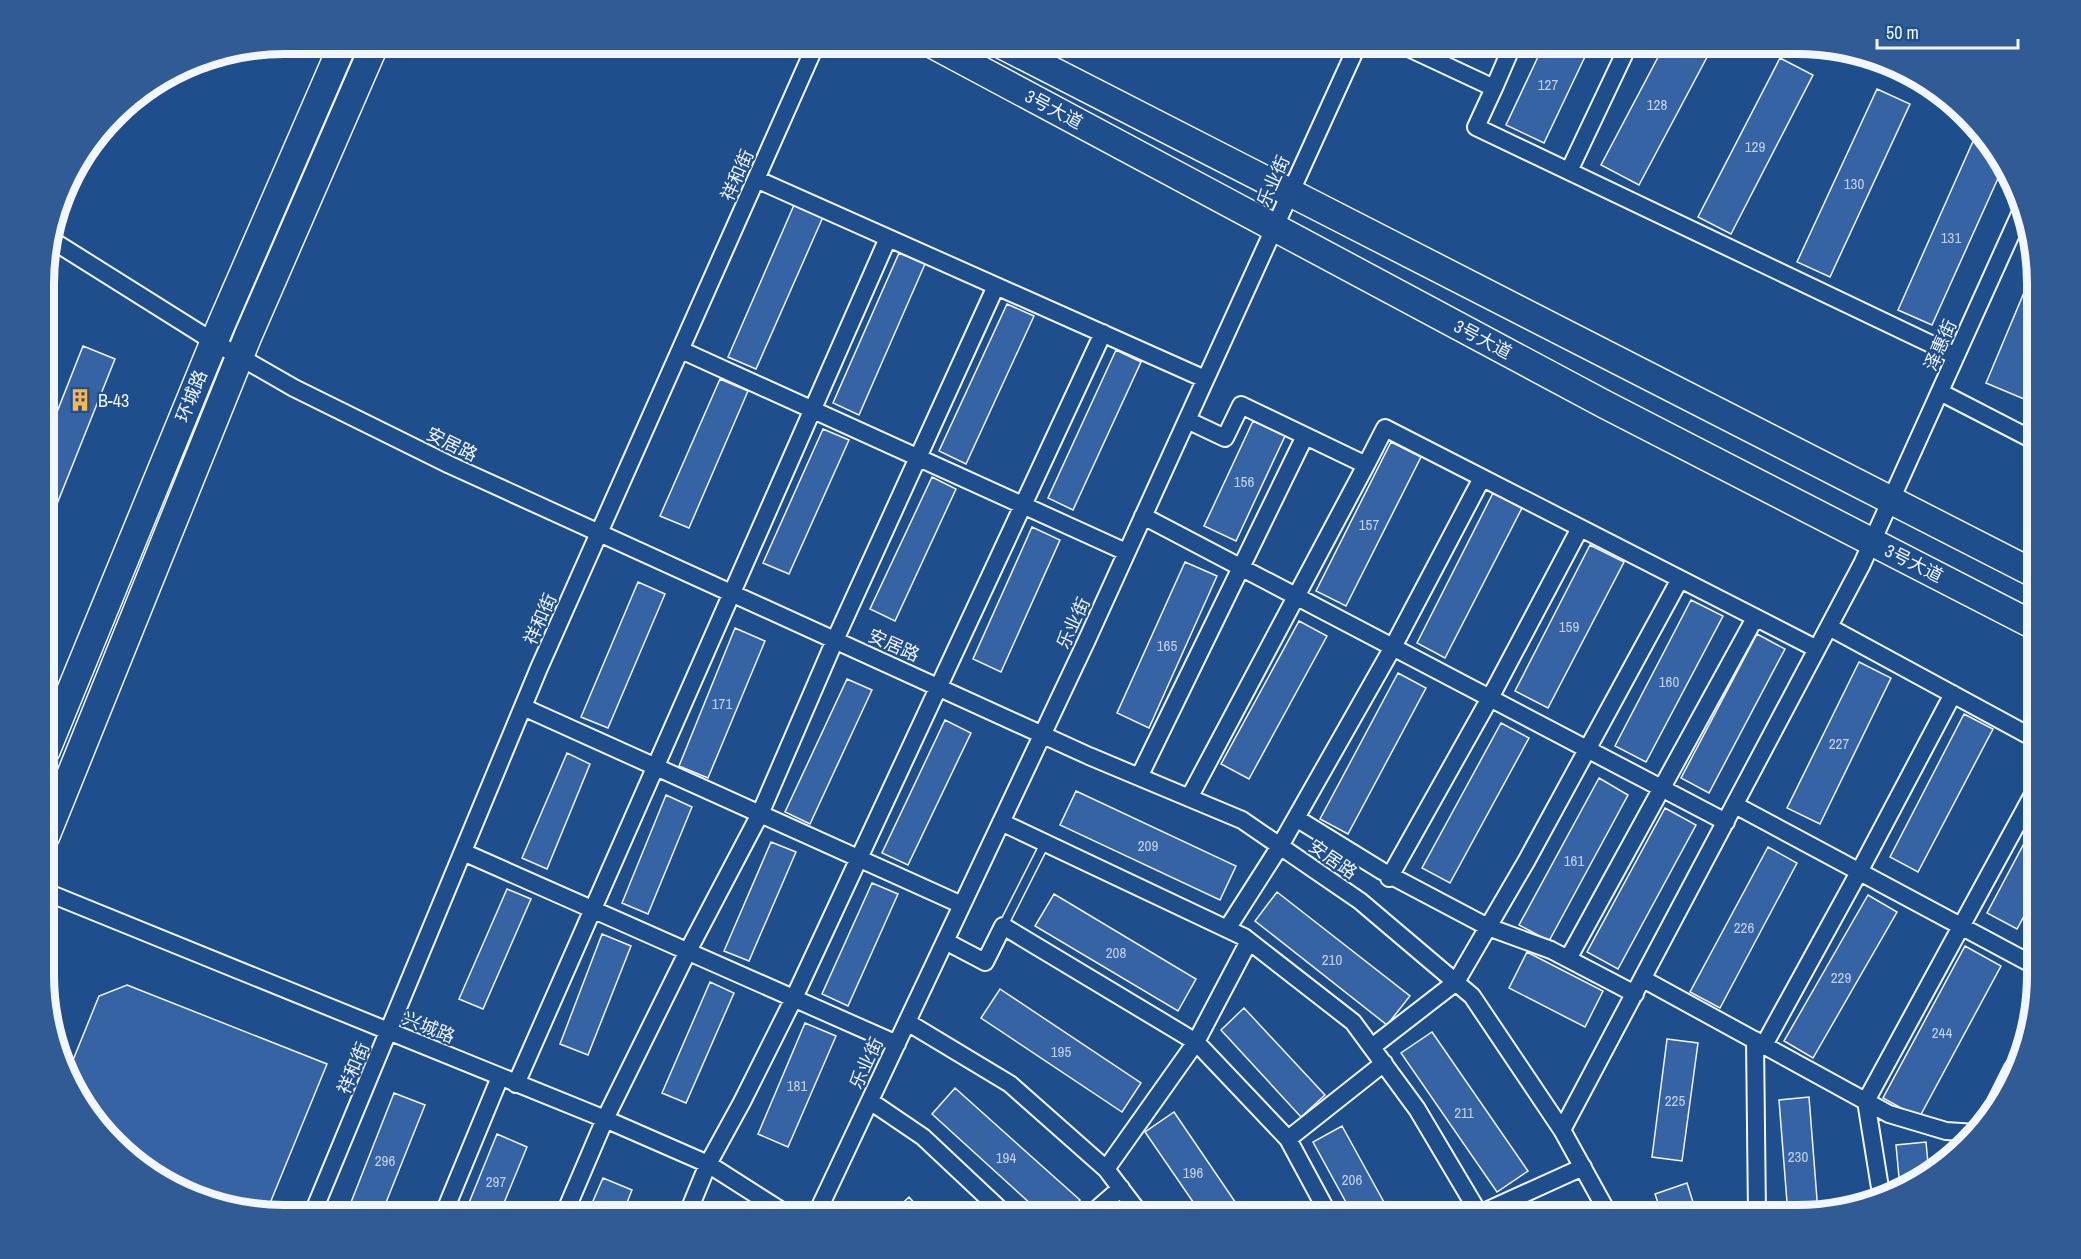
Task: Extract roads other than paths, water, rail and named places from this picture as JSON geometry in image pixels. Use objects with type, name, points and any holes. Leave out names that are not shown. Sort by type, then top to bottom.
[{"type":"main road","name":"环城路","points":[[54,730],[214,342],[339,54]]},
{"type":"main road","points":[[54,814],[240,357],[371,54]]},
{"type":"main road","name":"3号大道","points":[[951,54],[1604,404],[2027,622]]},
{"type":"main road","name":"3号大道","points":[[1020,54],[2027,570]]},
{"type":"street","name":"祥和街","points":[[316,1205],[523,707],[812,54]]},
{"type":"street","name":"乐业街","points":[[821,1205],[1143,516],[1353,54]]},
{"type":"street","points":[[1421,54],[1494,88]]},
{"type":"street","points":[[1509,54],[1476,127],[1956,356]]},
{"type":"street","points":[[1569,171],[1624,54]]},
{"type":"street","points":[[756,179],[1205,379]]},
{"type":"street","name":"泽惠街","points":[[1562,1130],[1873,542],[1956,356],[2019,224]]},
{"type":"street","points":[[516,1084],[730,592],[888,238]]},
{"type":"street","name":"安居路","points":[[57,244],[214,342],[294,388],[450,465],[1042,734],[1242,820],[1360,901],[1473,996],[1562,1130],[1603,1205]]},
{"type":"street","points":[[568,1205],[605,1119],[688,951],[760,814],[835,640],[996,286]]},
{"type":"street","points":[[691,1205],[708,1164],[794,998],[860,859],[1103,333]]},
{"type":"street","points":[[681,350],[1126,552]]},
{"type":"street","points":[[1940,392],[2027,437]]},
{"type":"street","points":[[1187,420],[1225,438],[1241,405],[1366,465]]},
{"type":"street","points":[[1189,798],[1384,428],[1817,649]]},
{"type":"street","points":[[1139,777],[1305,436]]},
{"type":"street","points":[[1227,929],[1280,846],[1393,647],[1482,477]]},
{"type":"street","points":[[1143,516],[1726,822]]},
{"type":"street","points":[[1390,877],[1490,698],[1580,528]]},
{"type":"street","points":[[1372,1047],[1456,982],[1680,579]]},
{"type":"street","points":[[1568,958],[1755,618]]},
{"type":"street","points":[[1829,627],[2027,735]]},
{"type":"street","points":[[1757,1205],[1759,1043],[1859,872],[1953,694]]},
{"type":"street","points":[[523,707],[962,906]]},
{"type":"street","points":[[1735,805],[2027,962]]},
{"type":"street","points":[[1880,1189],[1866,1101],[2027,805]]},
{"type":"street","points":[[1296,818],[1390,877],[1488,927],[1551,950],[1639,987],[1759,1043],[1889,1114],[1946,1131],[1965,1132]]},
{"type":"street","points":[[1001,822],[1249,941],[1353,1022],[1417,1109],[1473,1205]]},
{"type":"street","points":[[463,852],[897,1044]]},
{"type":"street","name":"兴城路","points":[[54,896],[605,1119],[708,1164],[772,1205]]},
{"type":"street","points":[[945,941],[985,962],[1003,926],[1196,1042],[1288,1139],[1324,1205]]},
{"type":"street","points":[[1106,1169],[1196,1042],[1249,941]]},
{"type":"street","points":[[907,1022],[1011,1084],[1106,1169],[1133,1205]]},
{"type":"street","points":[[1288,1139],[1384,1063]]},
{"type":"street","points":[[447,1205],[500,1077]]},
{"type":"street","points":[[870,1101],[923,1137],[995,1205]]},
{"type":"street","points":[[1500,1205],[1582,1167]]},
{"type":"street","points":[[1101,1205],[1120,1188]]},
{"type":"lane","points":[[1003,926],[1045,843]]},
{"type":"place","name":"B-43","points":[[80,400]]}]
